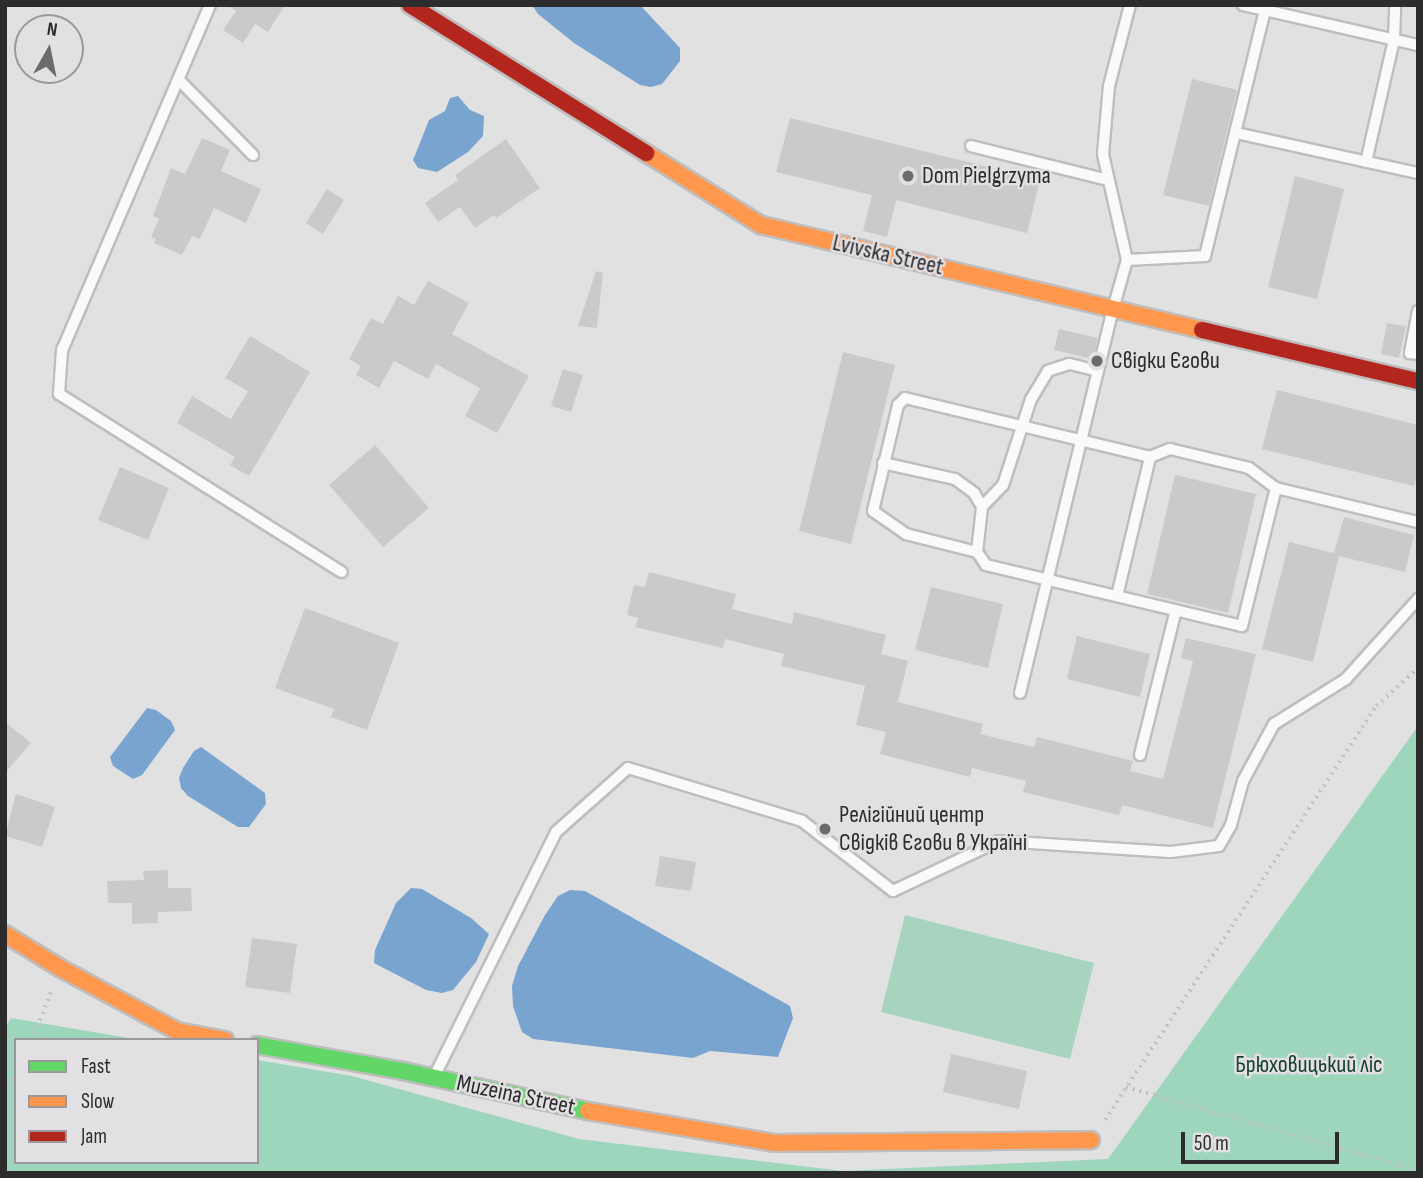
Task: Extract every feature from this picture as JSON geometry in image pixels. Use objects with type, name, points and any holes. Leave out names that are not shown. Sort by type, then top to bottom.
[{"type":"street","name":"Lvivska Street","points":[[411,5],[761,225],[1411,379]]},
{"type":"street","points":[[5,934],[60,968],[177,1031],[214,1038]]},
{"type":"street","name":"Muzeina Street","points":[[259,1045],[435,1078],[637,1121],[775,1143],[1091,1140]]},
{"type":"lane","points":[[210,5],[62,350],[59,394],[342,572]]},
{"type":"lane","points":[[1020,693],[1127,260],[1103,154],[1104,118],[1109,86],[1130,5]]},
{"type":"lane","points":[[1243,5],[1418,45]]},
{"type":"lane","points":[[1366,162],[1395,40],[1395,5]]},
{"type":"lane","points":[[1127,260],[1205,257],[1265,10]]},
{"type":"lane","points":[[178,79],[253,155]]},
{"type":"lane","points":[[1236,132],[1418,173]]},
{"type":"lane","points":[[971,146],[1108,180]]},
{"type":"lane","points":[[1411,379],[1418,311]]},
{"type":"lane","points":[[976,552],[982,508],[1003,485],[1031,399],[1048,371],[1069,364],[1098,371]]},
{"type":"lane","points":[[1276,488],[1242,626],[986,565],[976,552],[906,534],[873,511],[898,405],[905,398],[1150,457],[1170,449],[1249,468],[1276,488],[1418,522]]},
{"type":"lane","points":[[1117,596],[1150,457]]},
{"type":"lane","points":[[884,463],[955,479],[974,493],[982,508]]},
{"type":"lane","points":[[435,1078],[556,832],[628,768],[802,821],[893,891],[999,841],[1171,852],[1219,846],[1231,825],[1243,781],[1274,724],[1346,679],[1418,599]]},
{"type":"lane","points":[[1140,755],[1176,610]]},
{"type":"path","points":[[1091,1140],[1376,706],[1418,668]]},
{"type":"path","points":[[33,1038],[60,968]]},
{"type":"path","points":[[5,1092],[14,1076]]},
{"type":"path","points":[[1126,1087],[1418,1170]]},
{"type":"path","points":[[1055,1173],[1064,1164]]},
{"type":"green space","name":"Брюховицький ліс","points":[[1418,726],[1418,1173],[5,1173],[5,1028],[11,1018],[128,1038],[14,1038],[14,1164],[259,1164],[259,1060],[352,1076],[579,1139],[843,1171],[1108,1159]]},
{"type":"green space","points":[[905,915],[1094,963],[1070,1059],[881,1012]]},
{"type":"water","points":[[532,5],[640,5],[680,48],[680,61],[662,84],[651,87],[640,85],[574,43],[538,14]]},
{"type":"water","points":[[458,96],[470,110],[484,116],[483,136],[468,152],[437,172],[418,168],[413,160],[429,120],[445,111],[450,98]]},
{"type":"water","points":[[147,708],[156,710],[171,721],[175,730],[142,775],[133,779],[113,766],[110,757]]},
{"type":"water","points":[[201,747],[265,793],[266,804],[249,827],[238,827],[188,796],[181,788],[179,778],[183,768],[194,751]]},
{"type":"water","points":[[411,888],[422,889],[471,918],[489,934],[476,962],[453,990],[442,993],[426,990],[374,963],[375,950],[396,903]]},
{"type":"water","points":[[570,890],[585,891],[790,1006],[793,1018],[778,1057],[710,1051],[693,1058],[533,1039],[522,1032],[513,1006],[512,986],[518,966],[558,896]]},
{"type":"building","points":[[227,5],[285,5],[268,32],[255,24],[243,43],[223,30],[236,11]]},
{"type":"building","points":[[1192,79],[1237,90],[1209,206],[1163,195]]},
{"type":"building","name":"Dom Pielgrzyma","points":[[790,118],[1040,180],[1027,233],[896,200],[887,237],[863,231],[872,195],[776,172]]},
{"type":"building","points":[[202,138],[230,150],[221,171],[261,189],[246,223],[214,208],[200,239],[192,236],[182,255],[154,243],[156,239],[151,237],[159,219],[153,216],[171,168],[185,174]]},
{"type":"building","points":[[506,139],[540,188],[496,218],[494,215],[475,228],[460,207],[438,222],[425,203],[458,180],[455,175]]},
{"type":"building","points":[[1295,176],[1344,189],[1317,299],[1268,287]]},
{"type":"building","points":[[327,189],[344,200],[323,234],[306,223]]},
{"type":"building","points":[[596,271],[603,273],[597,328],[578,326]]},
{"type":"building","points":[[428,281],[469,303],[452,334],[529,376],[497,433],[465,416],[480,388],[436,364],[428,379],[394,361],[379,388],[356,375],[361,366],[349,359],[371,318],[383,324],[398,296],[414,305]]},
{"type":"building","points":[[1387,323],[1406,326],[1399,358],[1381,354]]},
{"type":"building","points":[[1059,329],[1098,338],[1093,359],[1054,350]]},
{"type":"building","points":[[250,336],[310,372],[249,476],[230,465],[235,457],[177,423],[192,396],[231,419],[248,391],[225,378]]},
{"type":"building","points":[[843,352],[895,365],[851,544],[799,531]]},
{"type":"building","points":[[563,369],[583,375],[571,412],[551,406]]},
{"type":"building","points":[[1277,390],[1418,425],[1418,472],[1414,486],[1262,449]]},
{"type":"building","points":[[375,445],[429,508],[383,547],[329,485]]},
{"type":"building","points":[[120,467],[169,488],[148,540],[98,520]]},
{"type":"building","points":[[1175,475],[1256,494],[1228,613],[1147,594]]},
{"type":"building","points":[[1344,517],[1414,535],[1405,572],[1339,556],[1313,662],[1262,649],[1289,542],[1334,553]]},
{"type":"building","points":[[649,572],[736,594],[732,609],[792,624],[794,612],[886,635],[881,654],[908,661],[898,702],[983,724],[980,734],[1034,747],[1037,737],[1133,761],[1130,771],[1163,779],[1193,661],[1181,658],[1186,638],[1256,654],[1213,828],[1122,805],[1119,815],[1023,792],[1026,781],[972,768],[970,777],[880,754],[886,732],[856,725],[865,686],[781,666],[784,654],[725,639],[723,648],[635,627],[638,618],[627,615],[634,585],[645,587]]},
{"type":"building","points":[[931,587],[1003,604],[988,668],[915,650]]},
{"type":"building","points":[[305,608],[399,643],[367,730],[331,717],[334,709],[275,688]]},
{"type":"building","points":[[1077,636],[1150,654],[1140,697],[1067,679]]},
{"type":"building","points":[[5,722],[31,743],[5,773]]},
{"type":"building","points":[[16,794],[55,807],[42,847],[5,836]]},
{"type":"building","points":[[660,856],[696,862],[691,891],[655,886]]},
{"type":"building","points":[[168,870],[168,888],[191,888],[192,911],[158,912],[158,923],[132,924],[132,903],[108,903],[107,881],[144,880],[143,871]]},
{"type":"building","points":[[252,938],[297,944],[290,993],[245,987]]},
{"type":"building","points":[[951,1054],[1027,1071],[1019,1109],[943,1092]]},
{"type":"traffic: fast","points":[[259,1045],[403,1071],[588,1111]]},
{"type":"traffic: slow","points":[[646,153],[761,225],[1202,330]]},
{"type":"traffic: slow","points":[[5,934],[60,968],[177,1031],[214,1038]]},
{"type":"traffic: slow","points":[[588,1111],[775,1143],[1091,1140]]},
{"type":"traffic: jam","points":[[410,5],[646,153]]},
{"type":"traffic: jam","points":[[1202,330],[1418,381]]},
{"type":"place","name":"Dom Pielgrzyma","points":[[908,176]]},
{"type":"place","name":"Свідки Єгови","points":[[1097,361]]},
{"type":"place","name":"Релігійний центр Свідків Єгови в Україні","points":[[825,829]]}]
